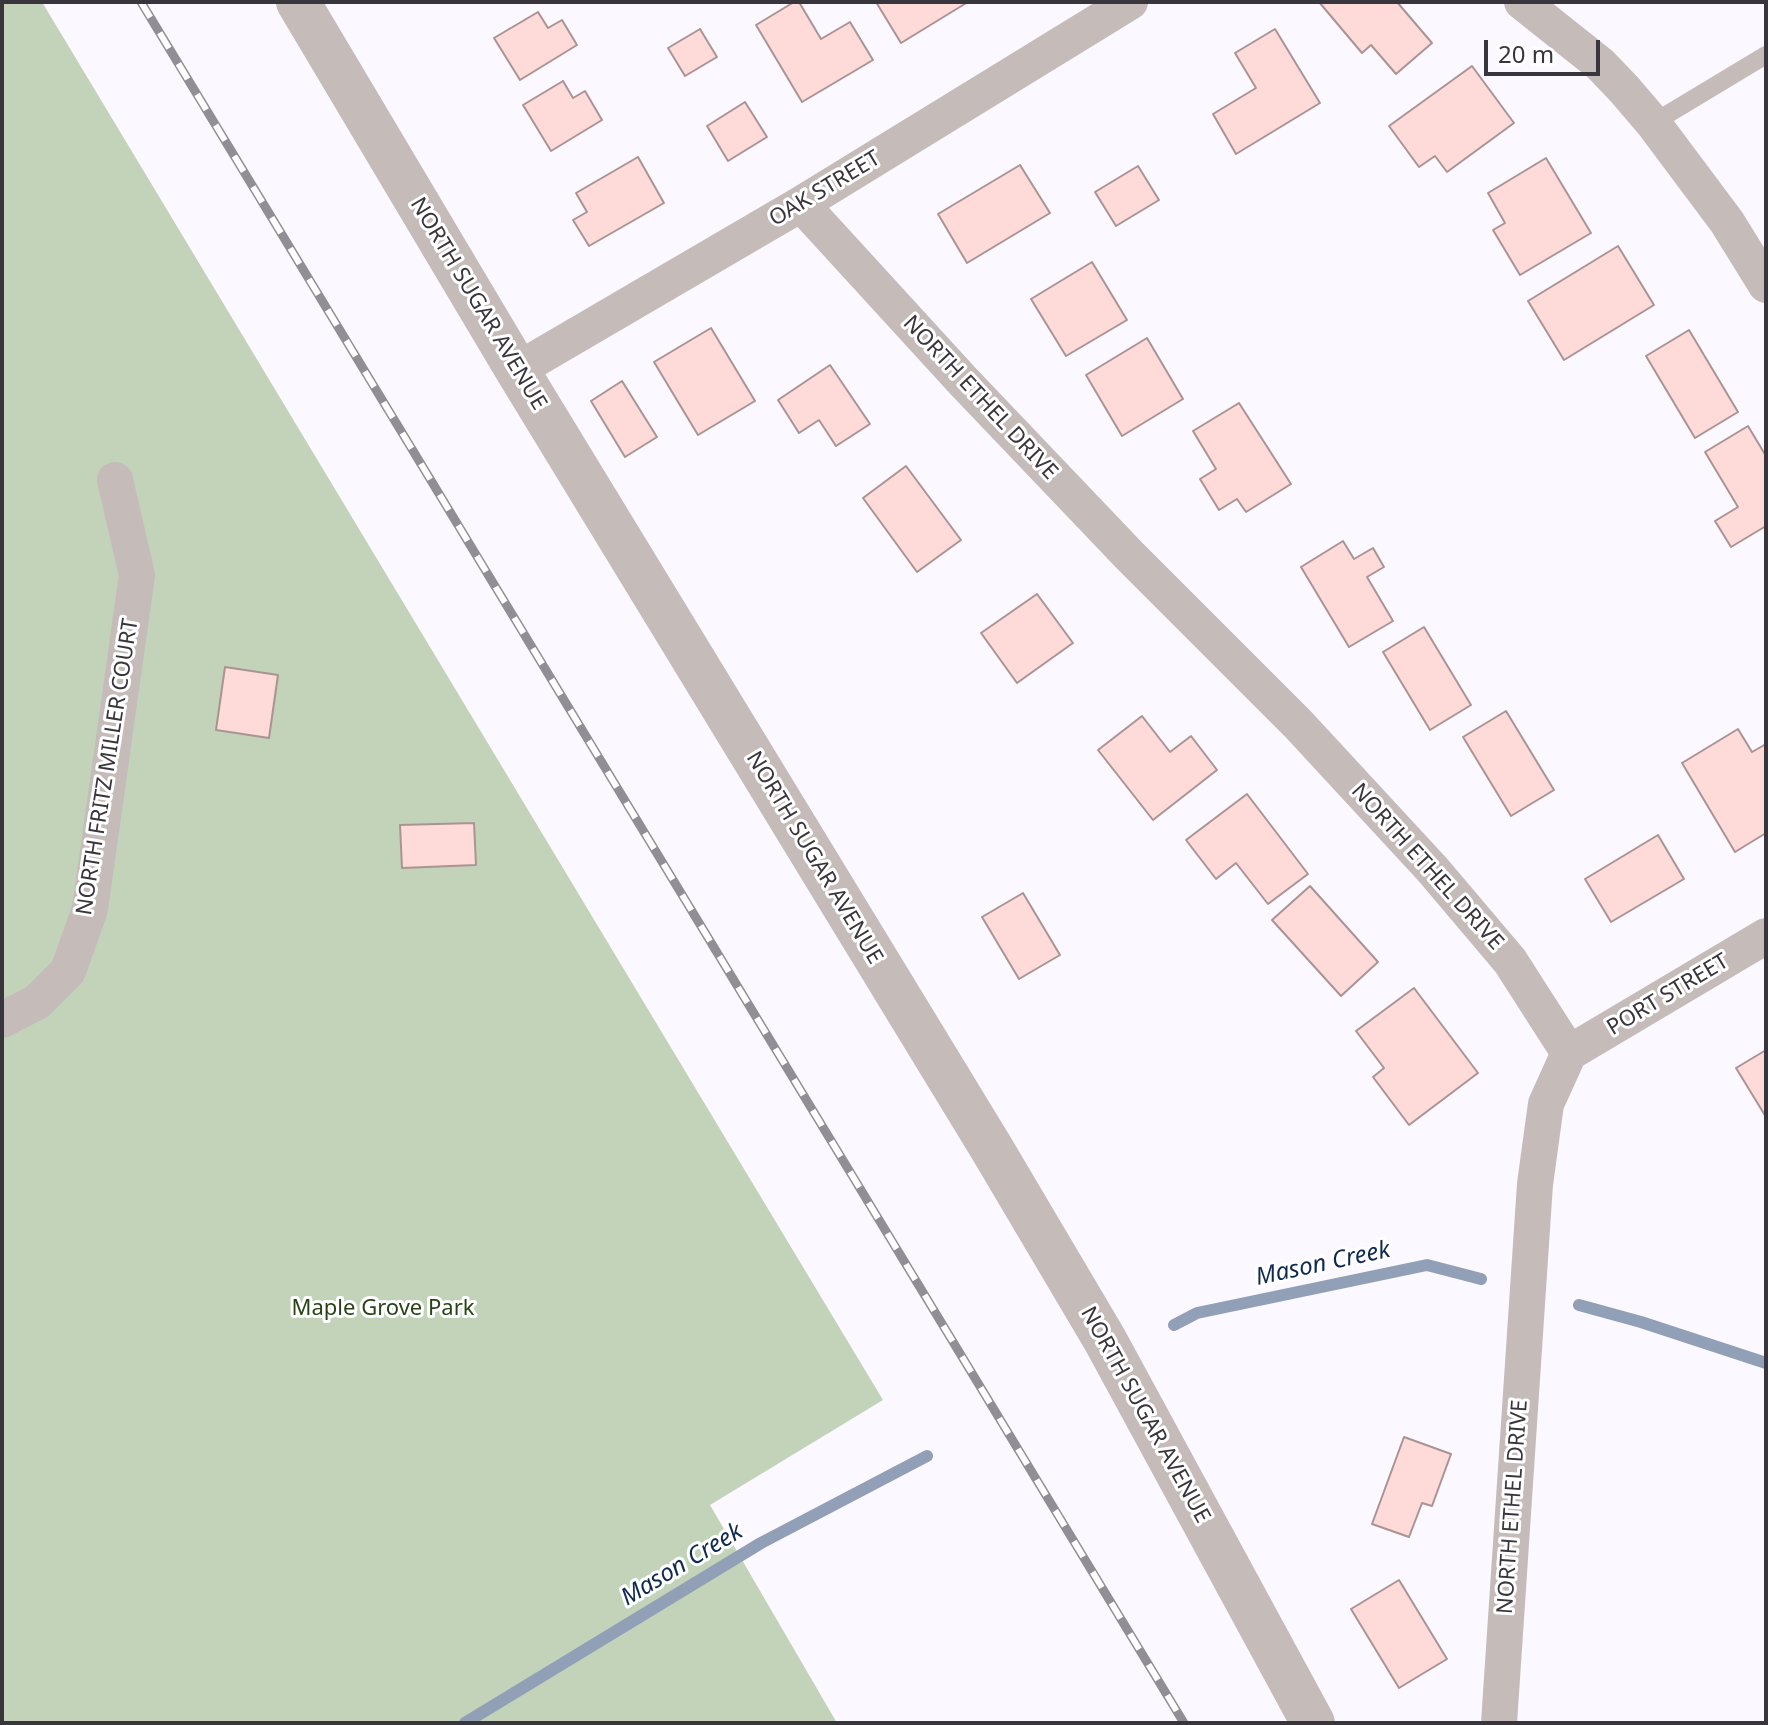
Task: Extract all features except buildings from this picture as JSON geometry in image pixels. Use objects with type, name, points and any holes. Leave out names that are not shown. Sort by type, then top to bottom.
[{"type":"street","name":"NORTH SUGAR AVENUE","points":[[298,2],[517,370],[1105,1340],[1313,1723]]},
{"type":"street","name":"OAK STREET","points":[[517,370],[801,204],[1130,2]]},
{"type":"street","points":[[1522,2],[1600,64],[1624,89],[1727,222],[1766,285]]},
{"type":"street","name":"NORTH ETHEL DRIVE","points":[[801,204],[963,381],[1129,555],[1298,724],[1433,870],[1510,961],[1569,1053],[1546,1104],[1535,1184],[1499,1723]]},
{"type":"street","name":"NORTH FRITZ MILLER COURT","points":[[2,1020],[37,1002],[68,971],[90,909],[137,575],[115,480]]},
{"type":"street","name":"PORT STREET","points":[[1569,1053],[1766,936]]},
{"type":"lane","points":[[1653,123],[1766,55]]},
{"type":"green space","name":"Maple Grove Park","points":[[2,2],[42,2],[883,1400],[710,1505],[837,1723],[2,1723]]},
{"type":"waterway","name":"Mason Creek","points":[[1174,1325],[1197,1313],[1427,1265],[1481,1279]]},
{"type":"waterway","name":"Mason Creek","points":[[1579,1305],[1766,1363]]},
{"type":"waterway","name":"Mason Creek","points":[[465,1723],[761,1543],[927,1456]]},
{"type":"railway","points":[[141,2],[1184,1723]]}]
